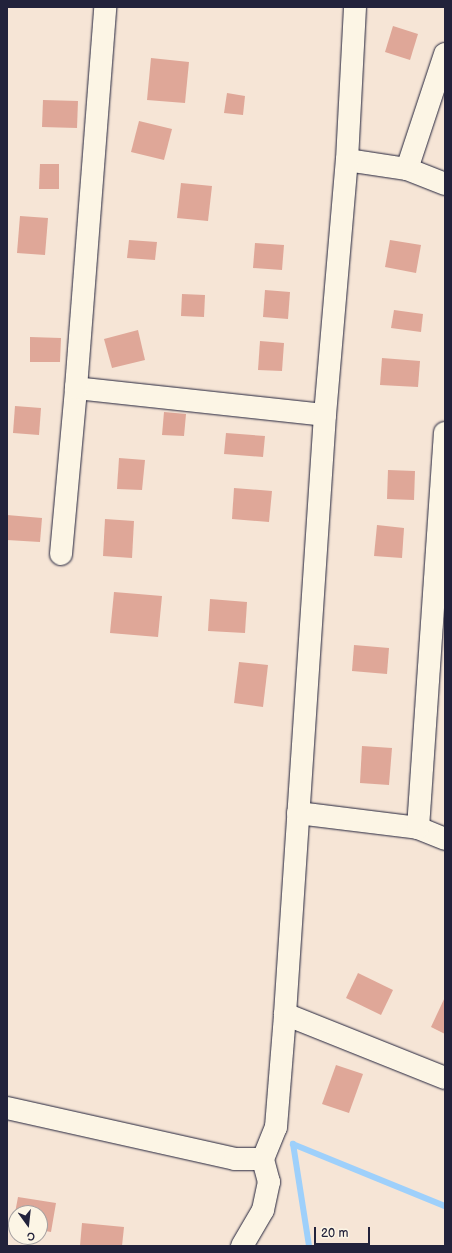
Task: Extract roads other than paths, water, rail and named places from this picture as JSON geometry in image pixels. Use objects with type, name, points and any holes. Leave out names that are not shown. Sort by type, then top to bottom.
[{"type":"street","points":[[61,554],[76,388],[106,7]]},
{"type":"street","points":[[242,1246],[263,1210],[269,1182],[263,1159],[276,1127],[285,1014],[324,415],[347,160],[355,7]]},
{"type":"street","points":[[407,169],[445,54]]},
{"type":"street","points":[[347,160],[407,169],[445,184]]},
{"type":"street","points":[[76,388],[324,415]]},
{"type":"street","points":[[418,828],[445,433]]},
{"type":"street","points":[[298,813],[418,828],[445,839]]},
{"type":"street","points":[[285,1014],[445,1078]]},
{"type":"street","points":[[7,1108],[234,1159],[263,1159]]},
{"type":"waterway","points":[[309,1246],[293,1144],[445,1206]]}]
